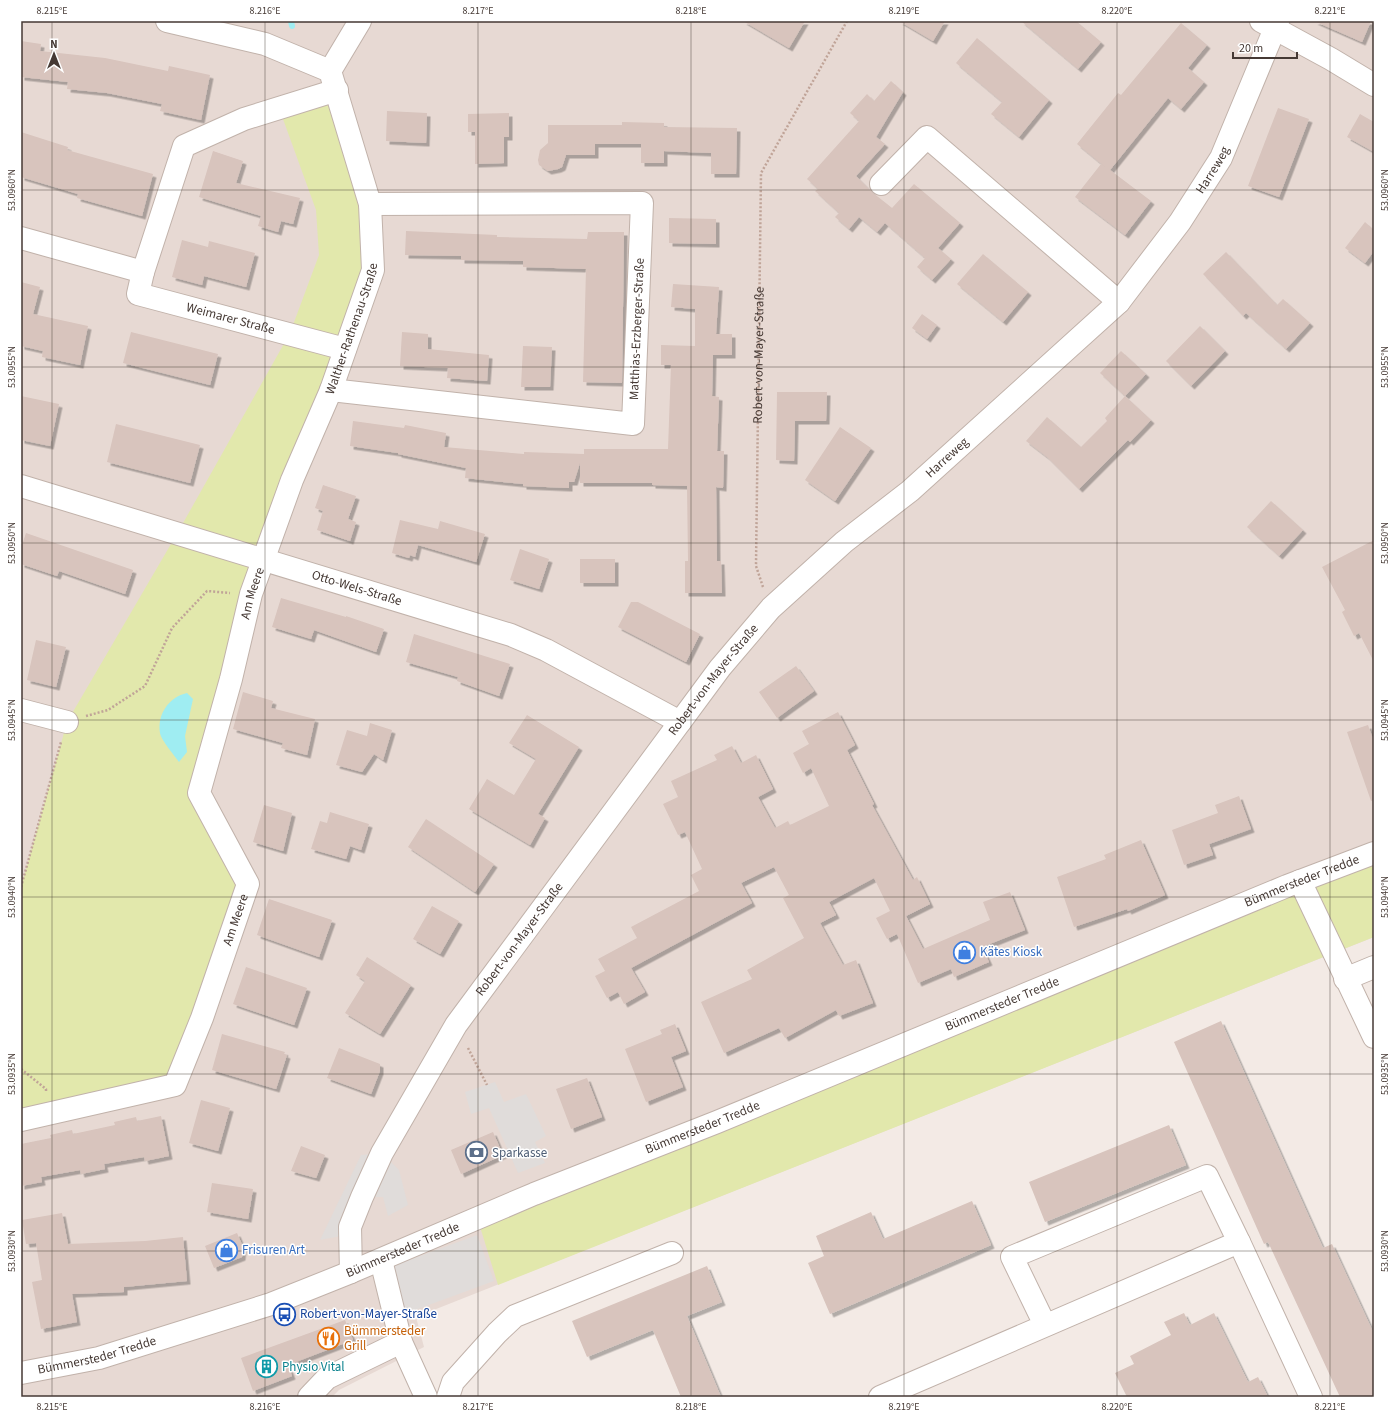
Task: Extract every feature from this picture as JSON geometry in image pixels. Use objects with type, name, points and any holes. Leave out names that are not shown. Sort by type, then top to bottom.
[{"type":"street","points":[[167,21],[265,44],[333,80],[360,21]]},
{"type":"street","points":[[1271,24],[1374,85]]},
{"type":"street","name":"Harreweg","points":[[771,608],[844,542],[910,491],[1119,302],[1180,222],[1221,158],[1271,24]]},
{"type":"street","name":"Weimarer Straße","points":[[333,80],[184,146],[143,272],[138,294],[345,348]]},
{"type":"street","name":"Walther-Rathenau-Straße","points":[[262,560],[292,480],[331,390],[374,270],[370,204],[333,80]]},
{"type":"street","points":[[881,184],[927,137],[1119,302]]},
{"type":"street","name":"Matthias-Erzberger-Straße","points":[[331,390],[633,424],[642,203],[370,204]]},
{"type":"street","points":[[21,238],[143,272]]},
{"type":"street","name":"Otto-Wels-Straße","points":[[21,486],[178,532],[262,560],[511,635],[546,650],[680,722]]},
{"type":"street","name":"Am Meere","points":[[21,1120],[175,1085],[202,1018],[248,884],[200,792],[231,679],[251,594],[262,560]]},
{"type":"street","name":"Robert-von-Mayer-Straße","points":[[351,1272],[350,1227],[362,1197],[382,1153],[456,1025],[720,668],[771,608]]},
{"type":"street","points":[[21,710],[67,722]]},
{"type":"street","name":"Bümmersteder Tredde","points":[[21,1374],[114,1353],[271,1304],[381,1260],[520,1200],[717,1122],[1300,881],[1374,853]]},
{"type":"street","points":[[1300,881],[1345,979],[1374,1037]]},
{"type":"street","points":[[1345,979],[1374,967]]},
{"type":"street","points":[[1045,1325],[1012,1257],[1207,1176],[1311,1397]]},
{"type":"street","points":[[880,1397],[1238,1242]]},
{"type":"street","points":[[448,1397],[453,1382],[497,1333],[515,1316],[672,1254]]},
{"type":"street","points":[[381,1260],[401,1342],[426,1397]]},
{"type":"street","points":[[309,1397],[328,1378],[401,1342]]},
{"type":"path","name":"Robert-von-Mayer-Straße","points":[[771,608],[756,566],[761,173],[847,21]]},
{"type":"path","points":[[21,887],[67,722],[108,710],[145,686],[172,628],[207,591],[251,594]]},
{"type":"path","points":[[456,1025],[487,1085]]},
{"type":"path","points":[[21,1068],[46,1089],[50,1114]]},
{"type":"shaded area","points":[[21,21],[1374,21],[1374,937],[416,1317],[424,1347],[339,1390],[332,1397],[21,1397]]},
{"type":"shaded area","points":[[495,1082],[504,1102],[526,1094],[546,1136],[535,1142],[545,1163],[518,1173],[489,1108],[471,1114],[465,1092]]},
{"type":"shaded area","points":[[382,1153],[399,1170],[408,1205],[388,1216],[383,1197],[373,1197],[341,1236],[320,1240],[361,1155]]},
{"type":"shaded area","points":[[477,1235],[494,1281],[407,1313],[390,1267]]},
{"type":"green space","points":[[337,90],[373,270],[292,480],[200,792],[248,884],[175,1085],[21,1120],[21,887],[67,722],[178,532],[290,333],[319,255],[316,210],[279,108]]},
{"type":"green space","points":[[1374,853],[1374,937],[498,1285],[477,1217]]},
{"type":"water","points":[[187,693],[193,699],[185,736],[187,752],[179,762],[161,736],[160,719],[162,713],[170,702]]},
{"type":"building","points":[[743,21],[805,21],[789,48]]},
{"type":"building","points":[[899,21],[945,21],[933,41]]},
{"type":"building","points":[[1021,21],[1076,21],[1101,42],[1078,69]]},
{"type":"building","points":[[1314,21],[1371,21],[1362,42]]},
{"type":"building","points":[[1181,23],[1207,45],[1188,68],[1204,82],[1181,109],[1168,98],[1110,170],[1151,201],[1125,235],[1075,197],[1101,164],[1105,167],[1077,144],[1118,93],[1121,95]]},
{"type":"building","points":[[977,38],[1049,100],[1019,137],[991,114],[1002,102],[956,63]]},
{"type":"building","points":[[21,41],[41,44],[40,51],[105,58],[168,71],[169,66],[210,75],[201,120],[160,111],[162,104],[107,93],[67,89],[68,82],[21,77]]},
{"type":"building","points":[[891,81],[903,92],[876,137],[885,144],[856,176],[873,193],[892,208],[914,184],[960,223],[938,248],[951,259],[932,280],[917,267],[925,258],[885,223],[877,232],[859,217],[849,229],[835,217],[839,213],[815,191],[818,189],[807,179],[859,121],[850,113],[867,94],[874,101]]},
{"type":"building","points":[[1278,108],[1309,119],[1279,197],[1248,186]]},
{"type":"building","points":[[387,111],[427,113],[426,143],[386,141]]},
{"type":"building","points":[[509,113],[509,137],[504,137],[504,163],[475,164],[475,132],[468,132],[468,114]]},
{"type":"building","points":[[1360,114],[1374,122],[1374,152],[1347,137]]},
{"type":"building","points":[[622,122],[664,123],[664,127],[737,128],[736,174],[711,174],[711,153],[664,151],[664,163],[641,163],[641,144],[595,144],[595,155],[566,155],[562,167],[558,169],[548,171],[539,165],[538,160],[540,150],[548,143],[548,125],[622,125]]},
{"type":"building","points":[[21,132],[68,147],[67,150],[153,174],[142,216],[77,198],[78,194],[21,177]]},
{"type":"building","points":[[213,151],[243,161],[236,183],[300,198],[293,224],[281,221],[278,232],[258,226],[261,216],[199,197]]},
{"type":"building","points":[[669,218],[716,219],[716,244],[669,243]]},
{"type":"building","points":[[1365,222],[1374,230],[1374,251],[1365,263],[1345,248]]},
{"type":"building","points":[[406,231],[497,235],[497,237],[587,239],[588,232],[624,232],[622,383],[583,382],[586,269],[523,267],[523,261],[461,260],[461,256],[405,255]]},
{"type":"building","points":[[182,240],[208,247],[209,241],[255,253],[246,287],[204,276],[202,285],[172,277]]},
{"type":"building","points":[[1226,252],[1277,305],[1283,299],[1310,323],[1286,349],[1246,313],[1243,316],[1203,274]]},
{"type":"building","points":[[983,254],[1028,292],[1003,322],[957,284]]},
{"type":"building","points":[[21,282],[40,287],[33,314],[88,326],[80,365],[42,357],[43,351],[21,346]]},
{"type":"building","points":[[673,284],[719,287],[716,334],[732,334],[732,355],[713,355],[712,396],[719,397],[717,451],[724,451],[723,488],[716,487],[717,561],[721,561],[722,593],[685,593],[685,561],[688,561],[687,486],[652,485],[652,483],[580,483],[580,463],[574,482],[569,482],[569,488],[523,486],[523,484],[465,478],[466,468],[398,453],[350,446],[353,421],[404,428],[405,425],[446,433],[444,447],[524,454],[524,452],[584,454],[584,449],[668,449],[671,365],[661,365],[661,345],[695,346],[695,309],[671,307]]},
{"type":"building","points":[[922,314],[937,325],[927,339],[912,328]]},
{"type":"building","points":[[1200,326],[1225,351],[1191,386],[1166,361]]},
{"type":"building","points":[[131,332],[218,354],[210,385],[123,363]]},
{"type":"building","points":[[402,332],[428,334],[428,349],[489,355],[487,381],[447,378],[448,368],[400,366]]},
{"type":"building","points":[[523,346],[552,347],[550,387],[521,387]]},
{"type":"building","points":[[1121,351],[1146,374],[1125,396],[1100,373]]},
{"type":"building","points":[[777,392],[827,392],[826,421],[795,421],[794,461],[776,460]]},
{"type":"building","points":[[21,396],[59,404],[50,446],[21,440]]},
{"type":"building","points":[[1125,396],[1151,420],[1130,442],[1128,440],[1079,489],[1047,457],[1026,441],[1047,417],[1081,447],[1107,421],[1105,418]]},
{"type":"building","points":[[116,424],[200,445],[190,483],[107,462]]},
{"type":"building","points":[[840,427],[871,448],[835,501],[805,480]]},
{"type":"building","points":[[323,485],[356,496],[348,519],[356,522],[350,541],[317,530],[323,511],[315,508]]},
{"type":"building","points":[[1271,501],[1303,530],[1279,556],[1247,527]]},
{"type":"building","points":[[400,520],[438,529],[440,521],[485,534],[476,562],[418,545],[415,557],[410,555],[409,558],[392,553]]},
{"type":"building","points":[[26,533],[133,570],[125,594],[59,571],[57,576],[21,564],[21,548]]},
{"type":"building","points":[[1374,540],[1374,662],[1359,633],[1354,636],[1342,612],[1345,610],[1322,567]]},
{"type":"building","points":[[520,549],[549,559],[539,589],[510,580]]},
{"type":"building","points":[[580,559],[615,559],[615,583],[580,583]]},
{"type":"building","points":[[281,598],[346,616],[384,629],[376,652],[314,630],[311,639],[272,627]]},
{"type":"building","points":[[631,602],[638,602],[700,634],[686,662],[618,627]]},
{"type":"building","points":[[414,634],[510,664],[499,696],[457,681],[458,677],[406,662]]},
{"type":"building","points":[[36,640],[66,647],[56,687],[27,680]]},
{"type":"building","points":[[796,666],[814,691],[777,718],[759,692]]},
{"type":"building","points":[[243,692],[273,701],[271,708],[315,719],[307,755],[281,748],[283,743],[233,729]]},
{"type":"building","points":[[838,712],[855,745],[847,750],[874,804],[872,805],[913,880],[917,877],[930,904],[906,916],[923,949],[990,920],[983,902],[1010,892],[1025,930],[982,947],[989,962],[954,977],[951,969],[918,983],[897,934],[887,939],[876,918],[890,911],[874,878],[829,902],[836,915],[820,923],[843,965],[856,960],[873,1003],[839,1016],[836,1010],[785,1038],[779,1028],[724,1053],[701,1002],[752,979],[747,970],[804,938],[783,898],[789,895],[774,867],[741,883],[752,903],[631,968],[645,992],[624,1004],[618,992],[607,998],[595,976],[605,971],[598,959],[637,938],[631,927],[699,891],[691,875],[702,869],[685,832],[678,835],[663,804],[678,797],[671,781],[717,760],[714,755],[732,746],[741,763],[756,755],[773,789],[758,797],[775,828],[788,821],[790,825],[829,806],[811,768],[803,773],[793,753],[809,744],[802,731]]},
{"type":"building","points":[[527,715],[579,747],[538,814],[545,818],[530,845],[469,809],[487,779],[514,795],[536,759],[509,743]]},
{"type":"building","points":[[370,723],[392,730],[383,760],[374,754],[362,772],[336,765],[347,730],[367,736]]},
{"type":"building","points":[[1368,725],[1374,742],[1374,800],[1371,801],[1347,732]]},
{"type":"building","points":[[1239,796],[1251,829],[1209,844],[1213,855],[1184,865],[1172,830],[1218,813],[1215,805]]},
{"type":"building","points":[[264,805],[292,813],[283,851],[253,842]]},
{"type":"building","points":[[330,812],[369,824],[361,850],[350,846],[346,859],[311,849],[320,821],[327,823]]},
{"type":"building","points":[[426,819],[494,864],[475,892],[408,847]]},
{"type":"building","points":[[1141,840],[1165,895],[1128,911],[1127,909],[1074,927],[1057,877],[1106,859],[1104,855]]},
{"type":"building","points":[[269,899],[332,920],[319,957],[257,935]]},
{"type":"building","points":[[432,906],[459,921],[440,954],[413,939]]},
{"type":"building","points":[[367,957],[411,985],[380,1034],[345,1013],[365,981],[356,975]]},
{"type":"building","points":[[246,967],[307,988],[294,1025],[233,1004]]},
{"type":"building","points":[[1221,1021],[1323,1248],[1332,1244],[1374,1334],[1374,1397],[1340,1397],[1268,1242],[1264,1244],[1174,1042]]},
{"type":"building","points":[[675,1024],[686,1051],[671,1057],[683,1087],[646,1102],[625,1049],[662,1034],[660,1030]]},
{"type":"building","points":[[222,1034],[285,1052],[284,1054],[287,1055],[276,1089],[212,1070]]},
{"type":"building","points":[[339,1048],[380,1064],[380,1071],[371,1094],[327,1078]]},
{"type":"building","points":[[587,1078],[602,1117],[571,1129],[556,1089]]},
{"type":"building","points":[[201,1100],[230,1108],[218,1151],[189,1143]]},
{"type":"building","points":[[161,1116],[169,1156],[145,1161],[144,1157],[104,1164],[105,1169],[81,1174],[80,1170],[41,1177],[42,1182],[21,1186],[21,1144],[51,1138],[50,1135],[72,1130],[73,1134],[115,1125],[114,1122],[136,1117],[137,1121]]},
{"type":"building","points":[[1169,1125],[1186,1165],[1045,1222],[1029,1182]]},
{"type":"building","name":"Sparkasse","points":[[493,1132],[503,1155],[461,1174],[451,1150]]},
{"type":"building","points":[[301,1146],[325,1155],[316,1178],[291,1171]]},
{"type":"building","points":[[212,1183],[253,1189],[248,1219],[207,1212]]},
{"type":"building","points":[[972,1201],[991,1245],[830,1314],[808,1263],[824,1256],[816,1236],[871,1212],[883,1239]]},
{"type":"building","points":[[62,1213],[68,1244],[145,1241],[183,1237],[187,1281],[124,1287],[124,1292],[72,1294],[77,1322],[41,1329],[32,1282],[42,1280],[36,1243],[26,1244],[22,1220]]},
{"type":"building","name":"Frisuren Art","points":[[237,1233],[243,1247],[242,1257],[214,1268],[205,1246]]},
{"type":"building","points":[[707,1266],[722,1302],[687,1316],[721,1397],[681,1397],[653,1330],[587,1357],[572,1321]]},
{"type":"building","points":[[1184,1313],[1190,1325],[1214,1313],[1248,1382],[1258,1377],[1268,1397],[1127,1397],[1115,1373],[1134,1364],[1130,1356],[1171,1335],[1164,1322]]},
{"type":"building","points":[[345,1320],[353,1340],[288,1365],[292,1376],[253,1391],[241,1358]]},
{"type":"waterway","points":[[291,21],[292,26]]},
{"type":"place","name":"Kätes Kiosk","points":[[964,952]]},
{"type":"place","name":"Sparkasse","points":[[477,1153]]},
{"type":"place","name":"Frisuren Art","points":[[226,1250]]},
{"type":"place","name":"Robert-von-Mayer-Straße","points":[[284,1314]]},
{"type":"place","name":"Bümmersteder Grill","points":[[329,1338]]},
{"type":"place","name":"Physio Vital","points":[[266,1367]]}]
